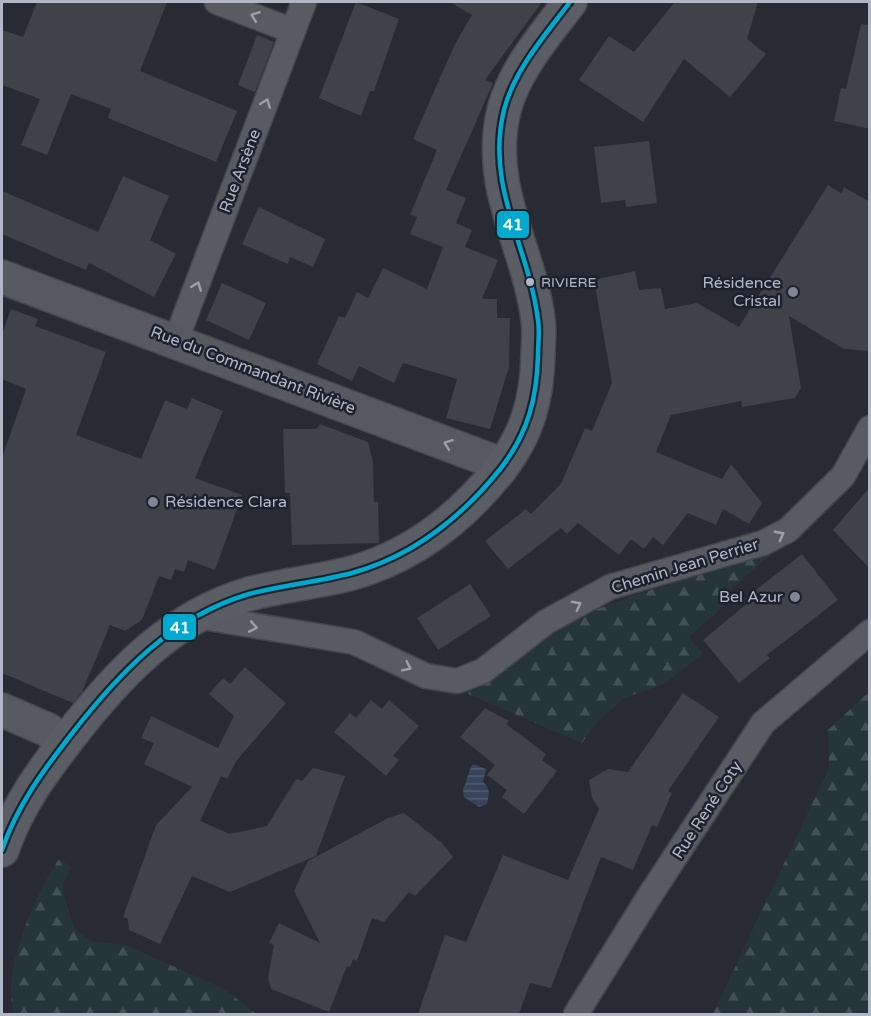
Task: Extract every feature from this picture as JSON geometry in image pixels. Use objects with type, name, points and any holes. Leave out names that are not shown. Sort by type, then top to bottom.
[{"type":"main road","points":[[2,849],[18,810],[39,776],[122,673],[169,632],[196,616],[248,595],[350,573],[393,559],[456,517],[503,465],[526,431],[534,403],[538,320],[502,190],[498,141],[504,107],[524,67],[570,2]]},
{"type":"street","points":[[217,2],[293,31]]},
{"type":"street","name":"Rue Arsène","points":[[176,340],[304,2]]},
{"type":"street","name":"Rue du Commandant Rivière","points":[[2,277],[176,340],[503,465]]},
{"type":"street","name":"Chemin Jean Perrier","points":[[196,616],[354,642],[426,676],[457,681],[483,671],[546,621],[610,587],[763,543],[788,530],[843,476],[870,428]]},
{"type":"street","name":"Rue René Coty","points":[[576,1014],[652,892],[763,723],[870,632]]},
{"type":"street","points":[[2,710],[48,730],[64,744]]},
{"type":"green space","points":[[775,550],[728,592],[730,600],[689,637],[703,654],[664,684],[624,698],[595,724],[582,743],[466,693],[535,648],[572,619],[629,597]]},
{"type":"green space","points":[[869,692],[869,1014],[713,1014],[829,768],[828,730]]},
{"type":"green space","points":[[59,859],[71,867],[62,888],[74,929],[91,941],[126,945],[226,990],[256,1014],[14,1014],[11,997],[12,978],[22,935],[40,892]]},
{"type":"water","points":[[473,764],[486,769],[483,782],[488,790],[487,804],[479,807],[464,797],[463,789]]},
{"type":"building","points":[[37,2],[167,2],[140,71],[237,111],[216,162],[108,118],[111,109],[71,94],[47,155],[21,145],[40,99],[2,85],[2,30],[23,37]]},
{"type":"building","points":[[356,2],[399,19],[374,91],[370,91],[361,116],[319,98]]},
{"type":"building","points":[[450,2],[542,2],[485,80],[493,83],[446,190],[466,198],[456,223],[472,230],[465,247],[498,260],[482,299],[497,299],[497,318],[510,318],[509,367],[490,429],[446,418],[457,379],[403,363],[394,383],[359,366],[352,381],[317,364],[339,316],[345,318],[357,292],[368,298],[383,268],[427,289],[443,247],[410,234],[417,217],[410,215],[437,150],[413,139],[455,44],[472,15]]},
{"type":"building","points":[[675,2],[758,2],[747,39],[766,54],[730,97],[684,59],[643,122],[579,80],[609,36],[634,52]]},
{"type":"building","points":[[861,24],[870,25],[870,129],[834,121],[841,88],[846,89]]},
{"type":"building","points":[[257,35],[274,42],[255,92],[238,85]]},
{"type":"building","points":[[649,141],[657,203],[626,207],[625,200],[601,203],[594,147]]},
{"type":"building","points":[[123,176],[169,196],[150,240],[176,254],[154,297],[89,263],[86,270],[2,234],[2,191],[98,232]]},
{"type":"building","points":[[828,185],[841,193],[844,187],[870,202],[870,351],[844,349],[789,316],[801,388],[795,398],[742,407],[741,401],[671,415],[656,452],[722,479],[731,464],[762,503],[749,524],[723,509],[716,525],[688,513],[663,545],[653,537],[644,549],[631,539],[619,555],[578,523],[567,534],[561,528],[508,569],[485,541],[526,509],[531,514],[561,484],[585,428],[592,431],[612,383],[594,280],[635,271],[639,290],[661,288],[665,309],[697,303],[739,327]]},
{"type":"building","points":[[259,207],[325,239],[313,267],[290,257],[288,264],[242,244]]},
{"type":"building","points":[[222,283],[266,303],[249,340],[206,320]]},
{"type":"building","points":[[11,309],[38,319],[35,326],[106,352],[76,435],[141,459],[165,400],[187,409],[192,398],[223,411],[195,478],[242,495],[215,570],[188,560],[184,572],[175,569],[171,580],[159,576],[142,620],[125,631],[110,625],[82,692],[73,703],[2,673],[2,458],[26,389],[2,379],[2,334]]},
{"type":"building","points":[[320,424],[368,442],[373,462],[374,502],[378,502],[379,543],[292,545],[290,493],[285,493],[283,429],[316,429]]},
{"type":"building","points":[[870,487],[870,569],[833,530]]},
{"type":"building","points":[[802,554],[838,600],[767,655],[770,658],[739,683],[703,640],[755,597],[752,593]]},
{"type":"building","points":[[470,584],[491,616],[438,650],[417,618]]},
{"type":"building","points":[[245,667],[286,703],[237,760],[227,779],[221,776],[200,821],[230,834],[267,826],[296,779],[302,781],[313,768],[345,776],[316,856],[230,892],[192,876],[160,944],[129,930],[128,919],[123,917],[156,825],[192,787],[144,764],[154,743],[141,738],[151,716],[218,748],[234,716],[209,694],[223,678],[230,684]]},
{"type":"building","points":[[683,693],[719,717],[668,791],[672,793],[657,827],[652,825],[633,870],[601,857],[551,988],[530,983],[519,1014],[418,1014],[445,935],[466,942],[503,855],[568,880],[599,809],[592,798],[589,780],[608,769],[628,772]]},
{"type":"building","points":[[371,700],[382,709],[389,700],[419,726],[393,756],[399,760],[386,776],[334,732],[350,713],[356,718]]},
{"type":"building","points":[[485,708],[509,721],[506,724],[546,754],[542,760],[557,771],[524,814],[502,797],[507,790],[487,775],[495,765],[460,737]]},
{"type":"building","points":[[404,813],[442,843],[453,857],[415,896],[409,892],[384,922],[372,918],[357,961],[353,959],[350,967],[347,966],[329,1012],[271,989],[268,978],[274,945],[269,943],[279,923],[320,943],[294,891],[308,861],[388,818]]},
{"type":"transit line","name":"41","points":[[2,850],[15,819],[31,790],[50,763],[107,691],[148,650],[195,617],[221,604],[249,594],[352,573],[396,556],[435,532],[470,503],[510,455],[524,428],[533,400],[536,386],[539,328],[533,293],[504,191],[500,165],[500,138],[504,110],[515,81],[532,53],[570,2]]},
{"type":"place","name":"RIVIERE","points":[[530,282]]},
{"type":"place","name":"Résidence Cristal","points":[[793,292]]},
{"type":"place","name":"Résidence Clara","points":[[153,502]]},
{"type":"place","name":"Bel Azur","points":[[795,597]]}]
